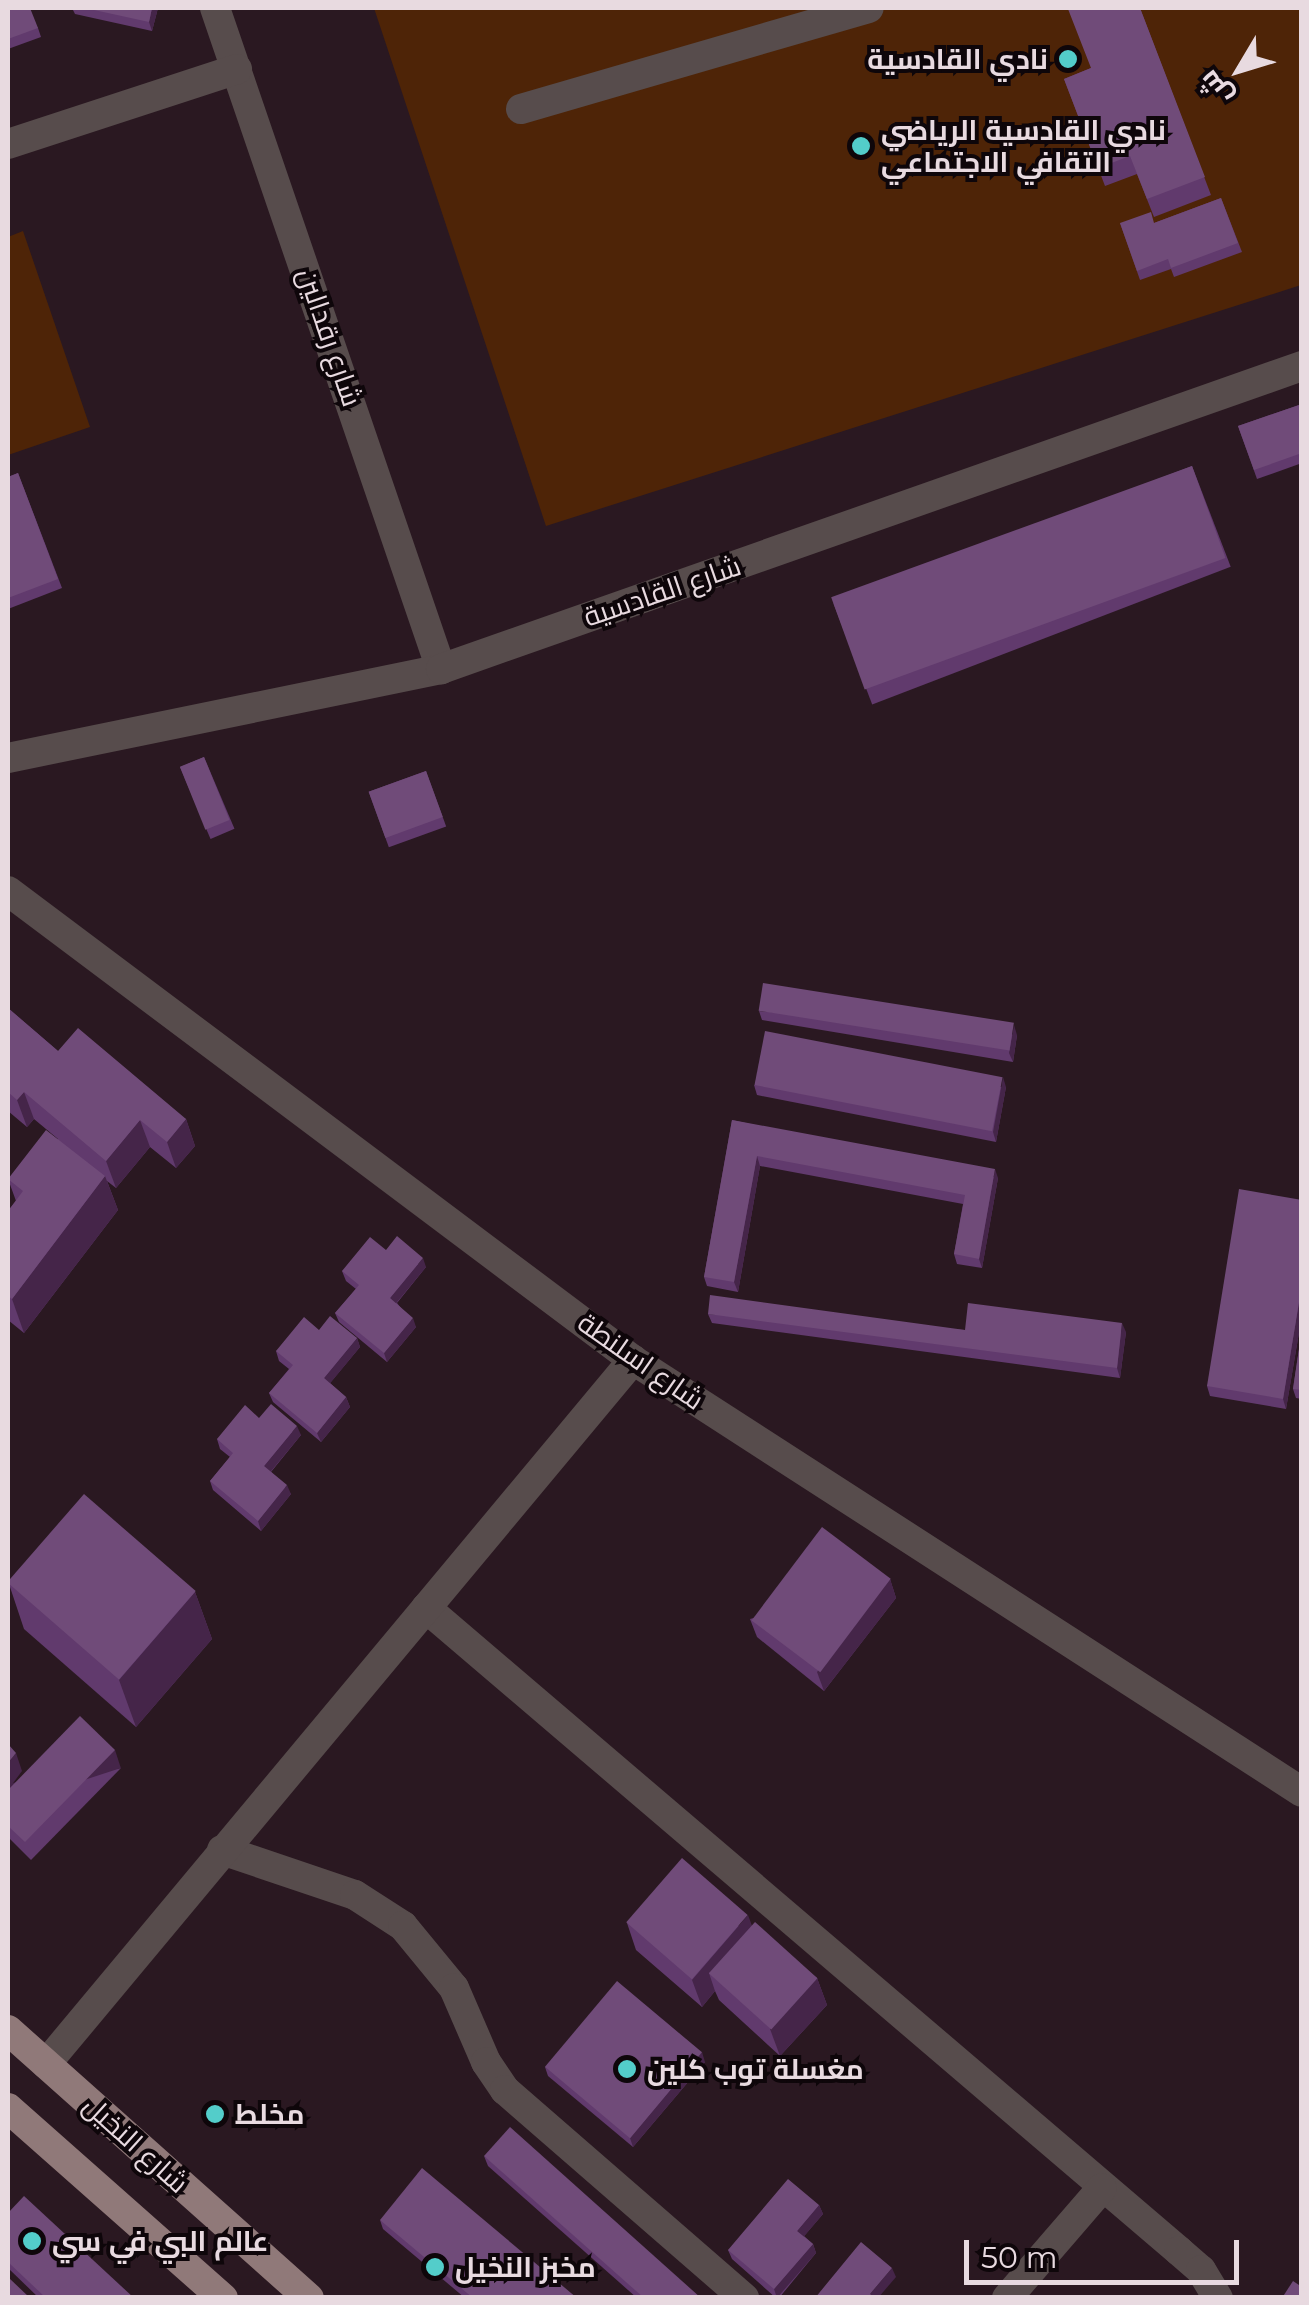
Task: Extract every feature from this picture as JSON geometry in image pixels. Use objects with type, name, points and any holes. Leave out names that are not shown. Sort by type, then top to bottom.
[{"type":"main road","name":"شارع النخيل","points":[[8,2030],[309,2298]]},
{"type":"main road","name":"شارع النخيل","points":[[8,2108],[223,2298]]},
{"type":"street","name":"شارع رقدالين","points":[[215,8],[440,669]]},
{"type":"street","points":[[521,110],[869,8]]},
{"type":"street","points":[[8,144],[237,69]]},
{"type":"street","name":"شارع القادسية","points":[[8,758],[440,669],[1302,366]]},
{"type":"street","name":"شارع اسلنطة","points":[[8,891],[634,1360],[1302,1792]]},
{"type":"street","points":[[46,2064],[634,1360]]},
{"type":"street","points":[[426,1608],[1201,2270],[1218,2298]]},
{"type":"street","points":[[222,1850],[355,1895],[403,1926],[454,1988],[486,2062],[505,2090],[744,2298]]},
{"type":"street","points":[[1006,2298],[1102,2188]]},
{"type":"shaded area","name":"نادي القادسية الرياضي التقافي الاجتماعي","points":[[374,8],[1301,8],[1301,285],[546,526]]},
{"type":"shaded area","points":[[23,231],[90,427],[8,455],[8,237]]},
{"type":"building","points":[[8,8],[30,8],[38,28],[8,39]]},
{"type":"building","points":[[85,8],[152,8],[149,22]]},
{"type":"building","points":[[1140,8],[1205,177],[1147,199],[1130,156],[1098,168],[1064,79],[1091,68],[1068,9]]},
{"type":"building","points":[[1221,198],[1238,243],[1171,268],[1168,259],[1137,271],[1120,223],[1151,212],[1154,223]]},
{"type":"building","points":[[1302,404],[1302,453],[1254,470],[1238,426]]},
{"type":"building","points":[[1192,466],[1226,558],[865,689],[831,597]]},
{"type":"building","points":[[18,473],[58,579],[8,598],[8,477]]},
{"type":"building","points":[[204,757],[229,820],[205,830],[180,767]]},
{"type":"building","points":[[426,771],[443,817],[385,838],[369,792]]},
{"type":"building","points":[[763,983],[1014,1023],[1009,1050],[759,1011]]},
{"type":"building","points":[[8,1008],[58,1051],[78,1028],[186,1119],[167,1142],[140,1120],[106,1161],[24,1092],[17,1100],[8,1092]]},
{"type":"building","points":[[765,1031],[1003,1077],[992,1131],[755,1085]]},
{"type":"building","points":[[732,1120],[995,1169],[979,1259],[954,1254],[965,1195],[757,1156],[734,1282],[704,1277]]},
{"type":"building","points":[[46,1130],[105,1176],[12,1299],[8,1296],[8,1211],[23,1191],[8,1179]]},
{"type":"building","points":[[1239,1189],[1302,1200],[1302,1284],[1283,1399],[1207,1386]]},
{"type":"building","points":[[397,1236],[423,1258],[390,1298],[413,1318],[384,1353],[335,1313],[359,1285],[342,1271],[370,1237],[386,1250]]},
{"type":"building","points":[[710,1295],[965,1330],[968,1303],[1122,1323],[1117,1368],[708,1314]]},
{"type":"building","points":[[330,1316],[357,1338],[324,1378],[346,1397],[317,1433],[269,1393],[293,1365],[276,1351],[304,1317],[319,1330]]},
{"type":"building","points":[[1302,1329],[1302,1390],[1293,1389]]},
{"type":"building","points":[[271,1404],[297,1426],[264,1466],[287,1485],[258,1521],[210,1481],[233,1453],[217,1439],[245,1405],[259,1418]]},
{"type":"building","points":[[84,1494],[196,1591],[119,1679],[8,1583]]},
{"type":"building","points":[[822,1527],[891,1579],[820,1672],[752,1620]]},
{"type":"building","points":[[80,1716],[115,1750],[25,1842],[8,1826],[8,1790]]},
{"type":"building","points":[[8,1744],[16,1753],[8,1763]]},
{"type":"building","points":[[682,1858],[748,1915],[692,1979],[626,1922]]},
{"type":"building","points":[[755,1922],[817,1978],[771,2029],[709,1973]]},
{"type":"building","name":"مغسلة توب كلين","points":[[617,1981],[702,2052],[630,2138],[545,2067]]},
{"type":"building","points":[[510,2127],[701,2298],[644,2298],[484,2156]]},
{"type":"building","points":[[422,2168],[577,2298],[473,2298],[380,2220]]},
{"type":"building","points":[[788,2179],[819,2205],[797,2231],[813,2244],[774,2289],[728,2250]]},
{"type":"building","points":[[24,2196],[134,2298],[46,2298],[8,2262],[8,2213]]},
{"type":"building","points":[[861,2242],[892,2268],[870,2294],[875,2298],[815,2298]]},
{"type":"building","points":[[8,2277],[30,2298],[8,2298]]},
{"type":"building","points":[[1293,2281],[1302,2287],[1302,2298],[1282,2298]]},
{"type":"place","name":"نادي القادسية","points":[[1068,59]]},
{"type":"place","name":"نادي القادسية الرياضي التقافي الاجتماعي","points":[[861,146]]},
{"type":"place","name":"مغسلة توب كلين","points":[[627,2069]]},
{"type":"place","name":"مخلط","points":[[215,2114]]},
{"type":"place","name":"عالم البي في سي","points":[[32,2241]]},
{"type":"place","name":"مخبز النخيل","points":[[435,2267]]}]
